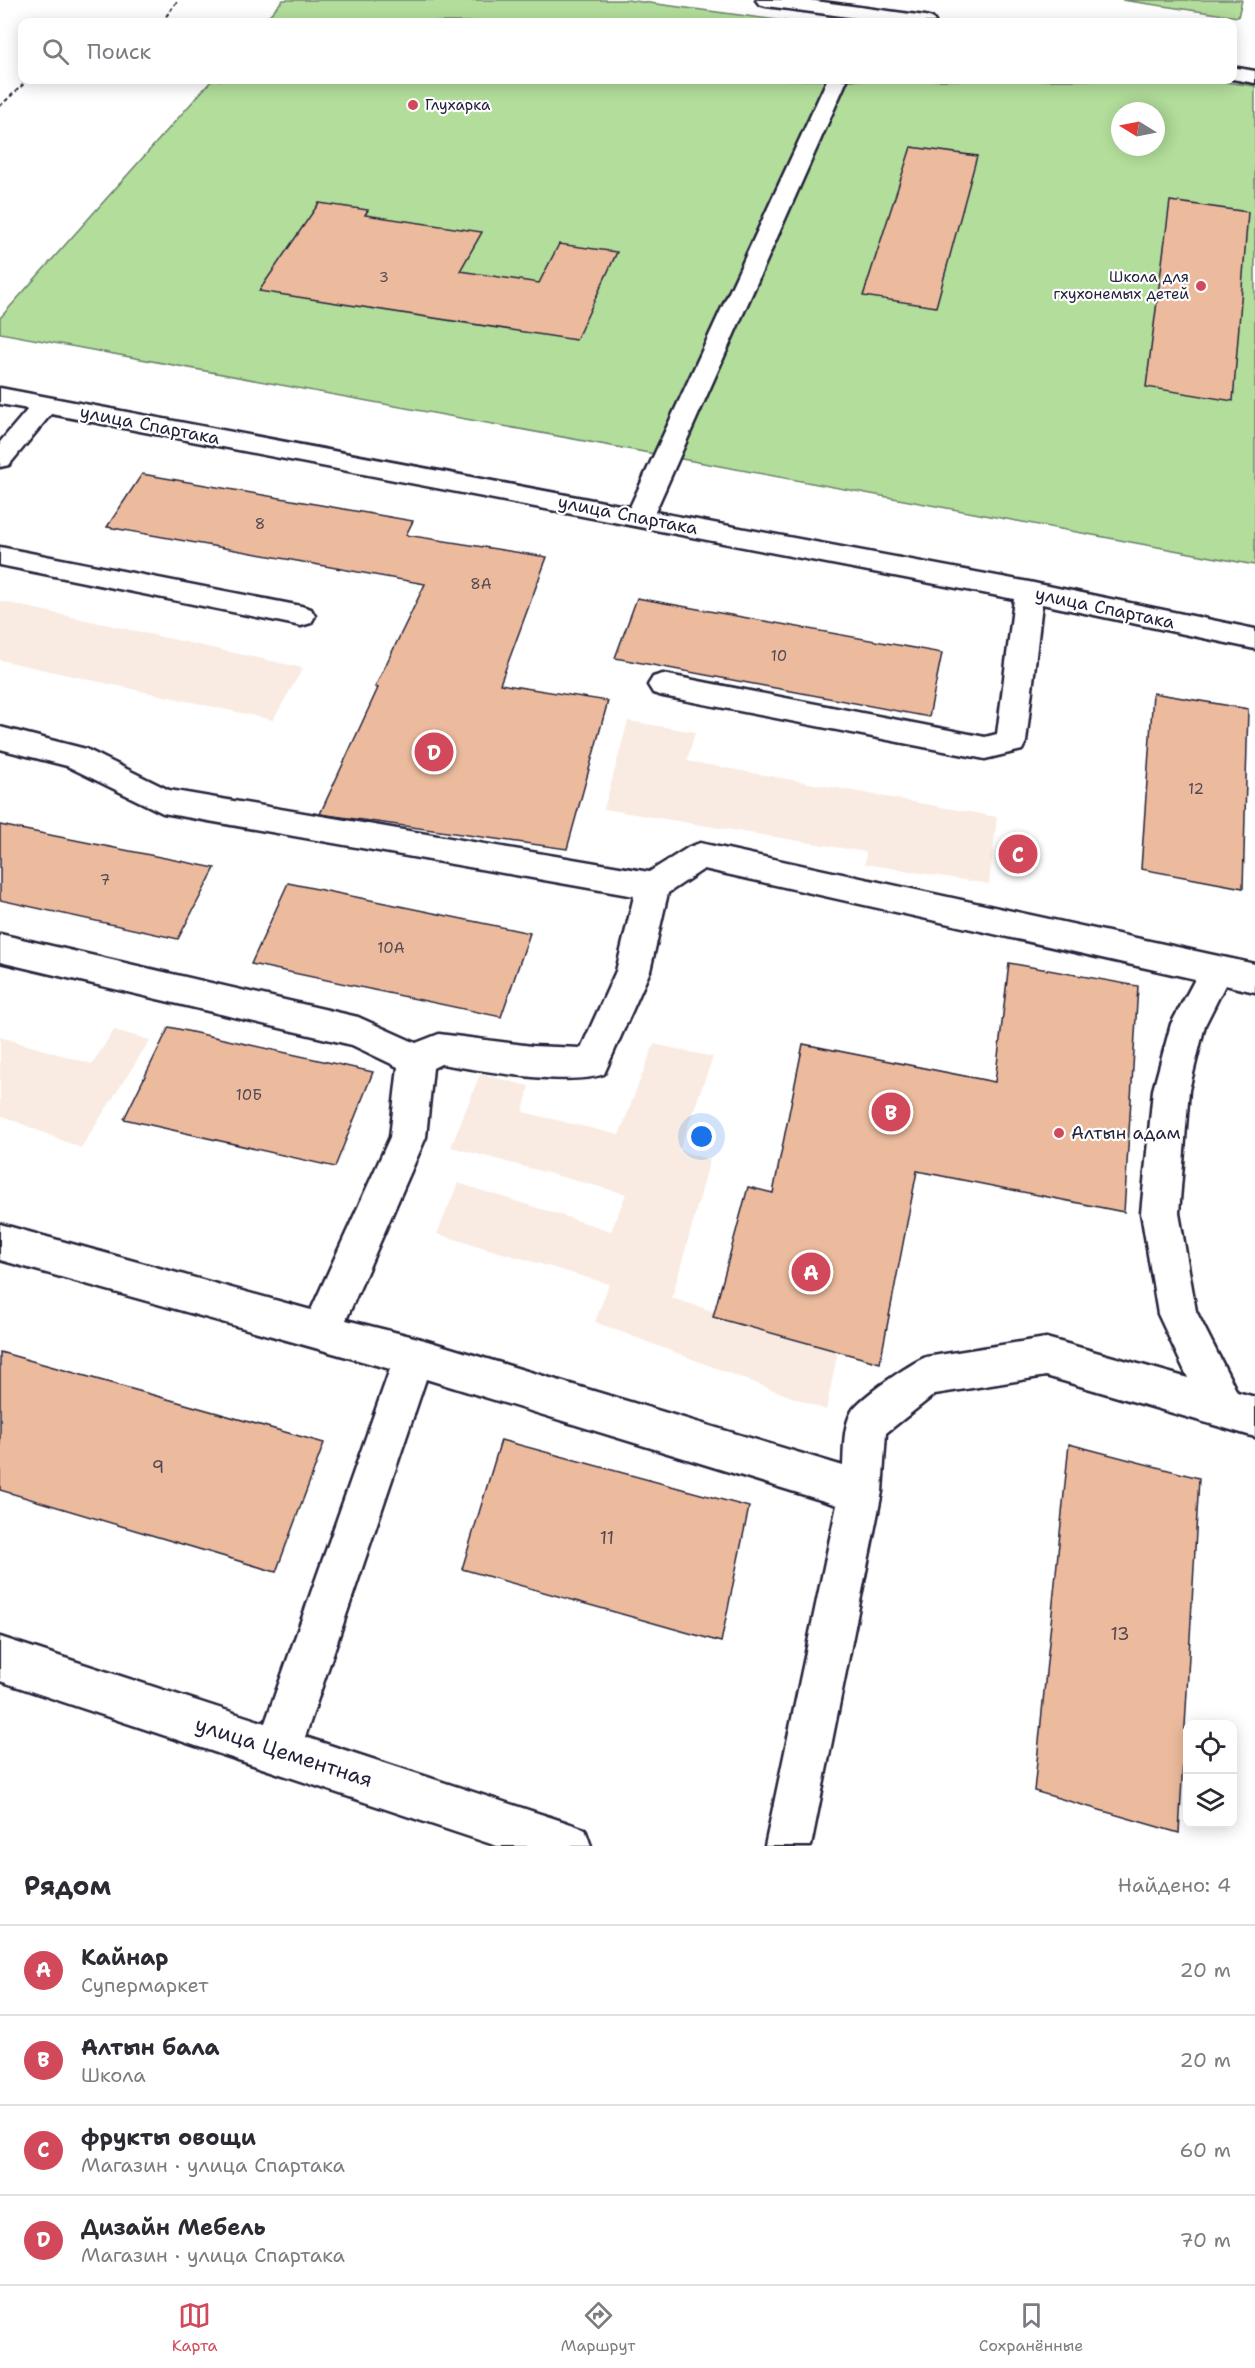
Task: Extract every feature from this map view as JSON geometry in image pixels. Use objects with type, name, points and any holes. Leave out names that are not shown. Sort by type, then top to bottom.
[{"type":"street","points":[[766,0],[791,1],[865,18]]},
{"type":"street","points":[[1237,74],[1255,77]]},
{"type":"street","points":[[639,518],[835,84]]},
{"type":"street","name":"улица Спартака","points":[[0,396],[1029,592],[1255,639]]},
{"type":"street","points":[[0,459],[45,405]]},
{"type":"street","points":[[0,556],[301,616]]},
{"type":"street","points":[[663,685],[985,748],[1011,742],[1029,592]]},
{"type":"street","points":[[0,738],[75,757],[163,801],[653,886],[700,856],[1255,978]]},
{"type":"street","points":[[0,948],[358,1032],[416,1059],[439,1049],[532,1061],[592,1063],[633,971],[653,886]]},
{"type":"street","points":[[1217,969],[1188,1024],[1171,1090],[1160,1214],[1177,1314],[1239,1413]]},
{"type":"street","points":[[321,1332],[408,1137],[416,1059]]},
{"type":"street","points":[[0,1242],[414,1356],[861,1492]]},
{"type":"street","points":[[278,1750],[414,1356]]},
{"type":"street","points":[[788,1846],[861,1492],[867,1423],[926,1376],[1046,1357],[1239,1413]]},
{"type":"street","name":"улица Цементная","points":[[0,1659],[568,1846]]},
{"type":"path","points":[[165,18],[178,0]]},
{"type":"path","points":[[0,106],[24,84]]},
{"type":"shaded area","points":[[0,601],[303,668],[273,720],[0,660]]},
{"type":"shaded area","points":[[628,721],[695,732],[687,761],[997,817],[989,884],[865,864],[866,852],[604,809]]},
{"type":"shaded area","points":[[114,1030],[150,1040],[81,1148],[0,1115],[0,1037],[92,1064]]},
{"type":"shaded area","points":[[654,1044],[713,1057],[679,1150],[710,1160],[672,1298],[838,1351],[826,1410],[595,1322],[609,1284],[437,1234],[458,1183],[611,1231],[626,1194],[451,1147],[480,1074],[529,1086],[523,1112],[619,1135]]},
{"type":"green space","points":[[283,0],[627,0],[762,18],[267,18]]},
{"type":"green space","points":[[1122,0],[1242,0],[1238,17]]},
{"type":"green space","points":[[208,84],[1237,84],[1255,86],[1255,565],[0,333],[0,318]]},
{"type":"building","points":[[911,147],[977,156],[936,307],[863,296]]},
{"type":"building","name":"Школа для гхухонемых детей","points":[[1170,201],[1248,212],[1233,401],[1146,387]]},
{"type":"building","points":[[319,203],[368,210],[365,215],[482,232],[460,271],[539,283],[559,244],[617,252],[576,340],[259,291]]},
{"type":"building","points":[[142,474],[413,521],[406,535],[547,557],[500,684],[608,701],[567,849],[320,814],[378,688],[375,687],[425,584],[107,527]]},
{"type":"building","points":[[637,598],[942,653],[929,717],[615,658]]},
{"type":"building","points":[[1153,693],[1248,709],[1243,888],[1141,869]]},
{"type":"building","points":[[0,825],[215,868],[178,939],[0,900]]},
{"type":"building","points":[[288,883],[530,933],[501,1017],[251,964]]},
{"type":"building","points":[[1009,963],[1138,986],[1124,1212],[917,1171],[880,1363],[713,1317],[748,1187],[773,1193],[803,1044],[995,1082]]},
{"type":"building","points":[[169,1027],[373,1072],[335,1167],[124,1119]]},
{"type":"building","points":[[0,1352],[324,1443],[276,1572],[0,1490]]},
{"type":"building","points":[[501,1440],[749,1507],[721,1642],[462,1569]]},
{"type":"building","points":[[1069,1444],[1199,1478],[1185,1720],[1183,1720],[1179,1833],[1034,1791]]},
{"type":"place","name":"Глухарка","points":[[413,105]]},
{"type":"place","name":"Школа для гхухонемых детей","points":[[1201,286]]},
{"type":"place","name":"Дизайн Мебель","points":[[434,752]]},
{"type":"place","name":"фрукты овощи","points":[[1018,854]]},
{"type":"place","name":"Алтын бала","points":[[891,1112]]},
{"type":"place","name":"Алтын адам","points":[[1059,1133]]},
{"type":"place","name":"Кайнар","points":[[811,1272]]}]
